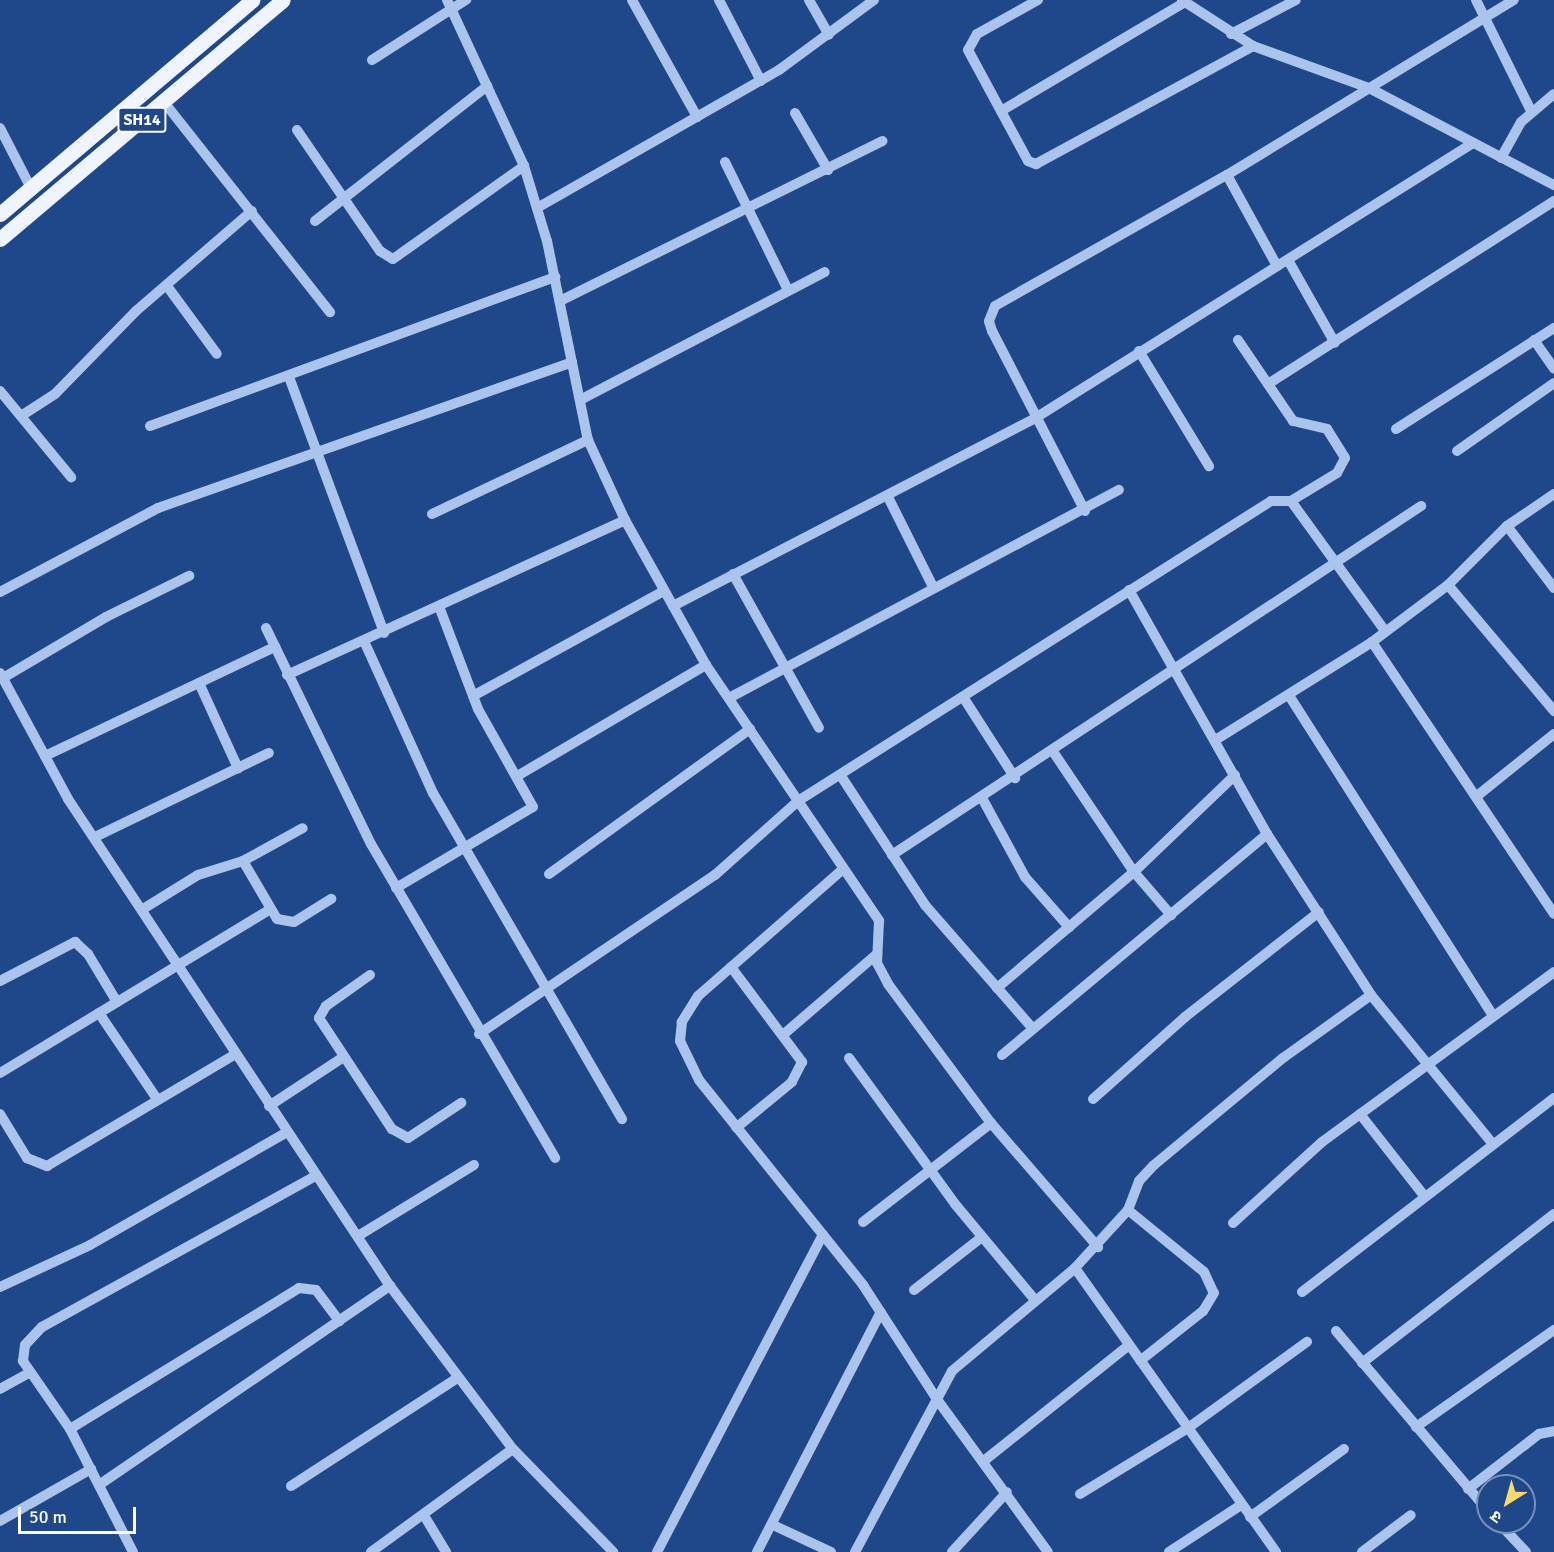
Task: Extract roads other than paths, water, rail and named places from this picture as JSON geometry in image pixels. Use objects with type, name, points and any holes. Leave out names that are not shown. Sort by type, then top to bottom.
[{"type":"main road","name":"SH14","points":[[0,214],[252,0]]},
{"type":"main road","name":"SH14","points":[[0,239],[283,0]]},
{"type":"street","points":[[372,60],[449,4],[466,0]]},
{"type":"street","points":[[632,0],[697,117]]},
{"type":"street","points":[[718,0],[761,81]]},
{"type":"street","points":[[809,0],[829,35]]},
{"type":"street","points":[[537,208],[761,81],[829,35],[874,0]]},
{"type":"street","points":[[1038,0],[977,34],[968,45],[1028,161],[1043,164],[1254,46]]},
{"type":"street","points":[[1232,34],[1296,0]]},
{"type":"street","points":[[1476,0],[1531,111]]},
{"type":"street","points":[[1085,511],[993,331],[990,312],[1227,175],[1514,0]]},
{"type":"street","points":[[1001,111],[1184,1],[1232,34],[1254,46],[1369,88],[1554,185]]},
{"type":"street","points":[[449,4],[524,166],[555,277],[588,440],[625,520],[706,665],[842,870],[879,921],[877,954],[888,984],[991,1123],[1098,1246]]},
{"type":"street","points":[[315,221],[487,86]]},
{"type":"street","points":[[1501,158],[1531,111],[1554,94]]},
{"type":"street","points":[[164,102],[330,312]]},
{"type":"street","points":[[795,113],[828,170]]},
{"type":"street","points":[[0,128],[31,188]]},
{"type":"street","points":[[297,130],[346,198],[380,252],[393,259],[524,166]]},
{"type":"street","points":[[560,301],[750,210],[883,141]]},
{"type":"street","points":[[673,606],[888,497],[1037,417],[1473,143]]},
{"type":"street","points":[[725,162],[788,290]]},
{"type":"street","points":[[1227,175],[1277,266]]},
{"type":"street","points":[[1268,384],[1554,201]]},
{"type":"street","points":[[21,416],[54,394],[167,286],[252,211]]},
{"type":"street","points":[[1288,260],[1335,343]]},
{"type":"street","points":[[580,400],[825,272]]},
{"type":"street","points":[[150,426],[289,377],[555,277]]},
{"type":"street","points":[[167,286],[217,354]]},
{"type":"street","points":[[1396,429],[1554,328]]},
{"type":"street","points":[[479,1034],[715,875],[798,801],[965,700],[1129,590],[1271,501],[1291,501],[1337,473],[1345,458],[1327,429],[1293,421],[1238,340]]},
{"type":"street","points":[[1534,340],[1554,369]]},
{"type":"street","points":[[1139,351],[1209,466]]},
{"type":"street","points":[[0,592],[158,508],[314,450],[572,362]]},
{"type":"street","points":[[289,377],[314,450],[384,633]]},
{"type":"street","points":[[1457,451],[1554,383]]},
{"type":"street","points":[[0,391],[71,477]]},
{"type":"street","points":[[432,514],[588,440]]},
{"type":"street","points":[[729,698],[787,669],[933,587],[1085,511],[1119,490]]},
{"type":"street","points":[[1217,738],[1290,697],[1372,642],[1448,585],[1507,526],[1554,494]]},
{"type":"street","points":[[888,497],[933,587]]},
{"type":"street","points":[[1291,501],[1385,631]]},
{"type":"street","points":[[892,855],[1054,753],[1337,565],[1421,506]]},
{"type":"street","points":[[287,675],[440,609],[625,520]]},
{"type":"street","points":[[1507,526],[1554,588]]},
{"type":"street","points":[[733,574],[819,728]]},
{"type":"street","points":[[189,576],[106,617],[1,676],[45,756],[234,1055],[270,1106],[314,1177],[358,1236],[390,1286],[456,1379],[513,1449],[614,1552]]},
{"type":"street","points":[[1448,585],[1554,711]]},
{"type":"street","points":[[1129,590],[1217,738],[1267,834],[1371,995],[1430,1063],[1492,1143]]},
{"type":"street","points":[[473,696],[664,591]]},
{"type":"street","points":[[396,888],[531,812],[534,803],[473,696],[440,609]]},
{"type":"street","points":[[266,628],[287,675],[396,888],[479,1034],[555,1158]]},
{"type":"street","points":[[364,641],[405,739],[465,850],[548,988],[622,1119]]},
{"type":"street","points":[[1372,642],[1554,914]]},
{"type":"street","points":[[45,756],[275,647]]},
{"type":"street","points":[[519,775],[706,665]]},
{"type":"street","points":[[198,683],[238,768]]},
{"type":"street","points":[[1290,697],[1493,1016]]},
{"type":"street","points":[[965,700],[1015,778]]},
{"type":"street","points":[[549,874],[750,729]]},
{"type":"street","points":[[1477,796],[1554,734]]},
{"type":"street","points":[[95,837],[269,753]]},
{"type":"street","points":[[1054,753],[1134,872],[1171,915]]},
{"type":"street","points":[[997,988],[1134,872],[1235,775]]},
{"type":"street","points":[[841,776],[925,905],[1033,1029]]},
{"type":"street","points":[[982,798],[1025,877],[1069,927]]},
{"type":"street","points":[[143,909],[198,875],[243,861],[303,828]]},
{"type":"street","points":[[1002,1055],[1267,834]]},
{"type":"street","points":[[243,861],[269,910],[277,919],[294,922],[331,899]]},
{"type":"street","points":[[842,870],[731,967],[688,1009],[680,1041],[699,1080],[823,1235],[881,1312],[936,1398],[985,1460],[1048,1552]]},
{"type":"street","points":[[0,1073],[177,963],[269,910]]},
{"type":"street","points":[[1093,1099],[1194,1010],[1319,912]]},
{"type":"street","points":[[0,981],[75,942],[88,954],[117,1002]]},
{"type":"street","points":[[784,1034],[877,954]]},
{"type":"street","points":[[731,967],[784,1034],[802,1069],[736,1128]]},
{"type":"street","points":[[1233,1223],[1360,1114],[1554,972]]},
{"type":"street","points":[[370,975],[321,1011],[321,1024],[342,1058],[399,1136],[418,1133],[461,1102]]},
{"type":"street","points":[[855,1552],[936,1398],[964,1358],[1075,1268],[1098,1246],[1128,1210],[1139,1181],[1154,1166],[1283,1058],[1371,995]]},
{"type":"street","points":[[99,1013],[157,1099]]},
{"type":"street","points":[[0,1114],[27,1158],[47,1166],[234,1055]]},
{"type":"street","points":[[270,1106],[342,1058]]},
{"type":"street","points":[[849,1058],[930,1171],[1035,1300]]},
{"type":"street","points":[[1302,1292],[1492,1143],[1554,1098]]},
{"type":"street","points":[[1360,1114],[1425,1197]]},
{"type":"street","points":[[863,1222],[991,1123]]},
{"type":"street","points":[[0,1287],[90,1245],[287,1132]]},
{"type":"street","points":[[358,1236],[474,1166]]},
{"type":"street","points":[[133,1552],[70,1429],[29,1373],[22,1353],[42,1327],[314,1177]]},
{"type":"street","points":[[1128,1210],[1204,1272],[1215,1293],[1203,1311],[1140,1361]]},
{"type":"street","points":[[1362,1363],[1554,1214]]},
{"type":"street","points":[[657,1552],[823,1235]]},
{"type":"street","points":[[914,1290],[982,1237]]},
{"type":"street","points":[[1075,1268],[1276,1552]]},
{"type":"street","points":[[99,1485],[390,1286]]},
{"type":"street","points":[[70,1429],[298,1288],[316,1290],[339,1321]]},
{"type":"street","points":[[757,1552],[773,1525],[881,1312]]},
{"type":"street","points":[[1336,1331],[1476,1498]]},
{"type":"street","points":[[1416,1427],[1553,1334]]},
{"type":"street","points":[[1080,1494],[1188,1428],[1307,1342]]},
{"type":"street","points":[[985,1460],[1128,1346]]},
{"type":"street","points":[[0,1389],[29,1373]]},
{"type":"street","points":[[291,1486],[456,1379]]},
{"type":"street","points":[[1468,1489],[1544,1431],[1554,1431]]},
{"type":"street","points":[[371,1552],[425,1517],[513,1449]]},
{"type":"street","points":[[1250,1517],[1344,1449]]},
{"type":"street","points":[[0,1521],[91,1469]]},
{"type":"street","points":[[952,1552],[1007,1492]]},
{"type":"street","points":[[1169,1552],[1241,1505]]},
{"type":"street","points":[[1362,1552],[1411,1515]]},
{"type":"street","points":[[425,1517],[446,1552]]},
{"type":"street","points":[[773,1525],[831,1552]]},
{"type":"street","points":[[1509,1534],[1526,1552]]}]
